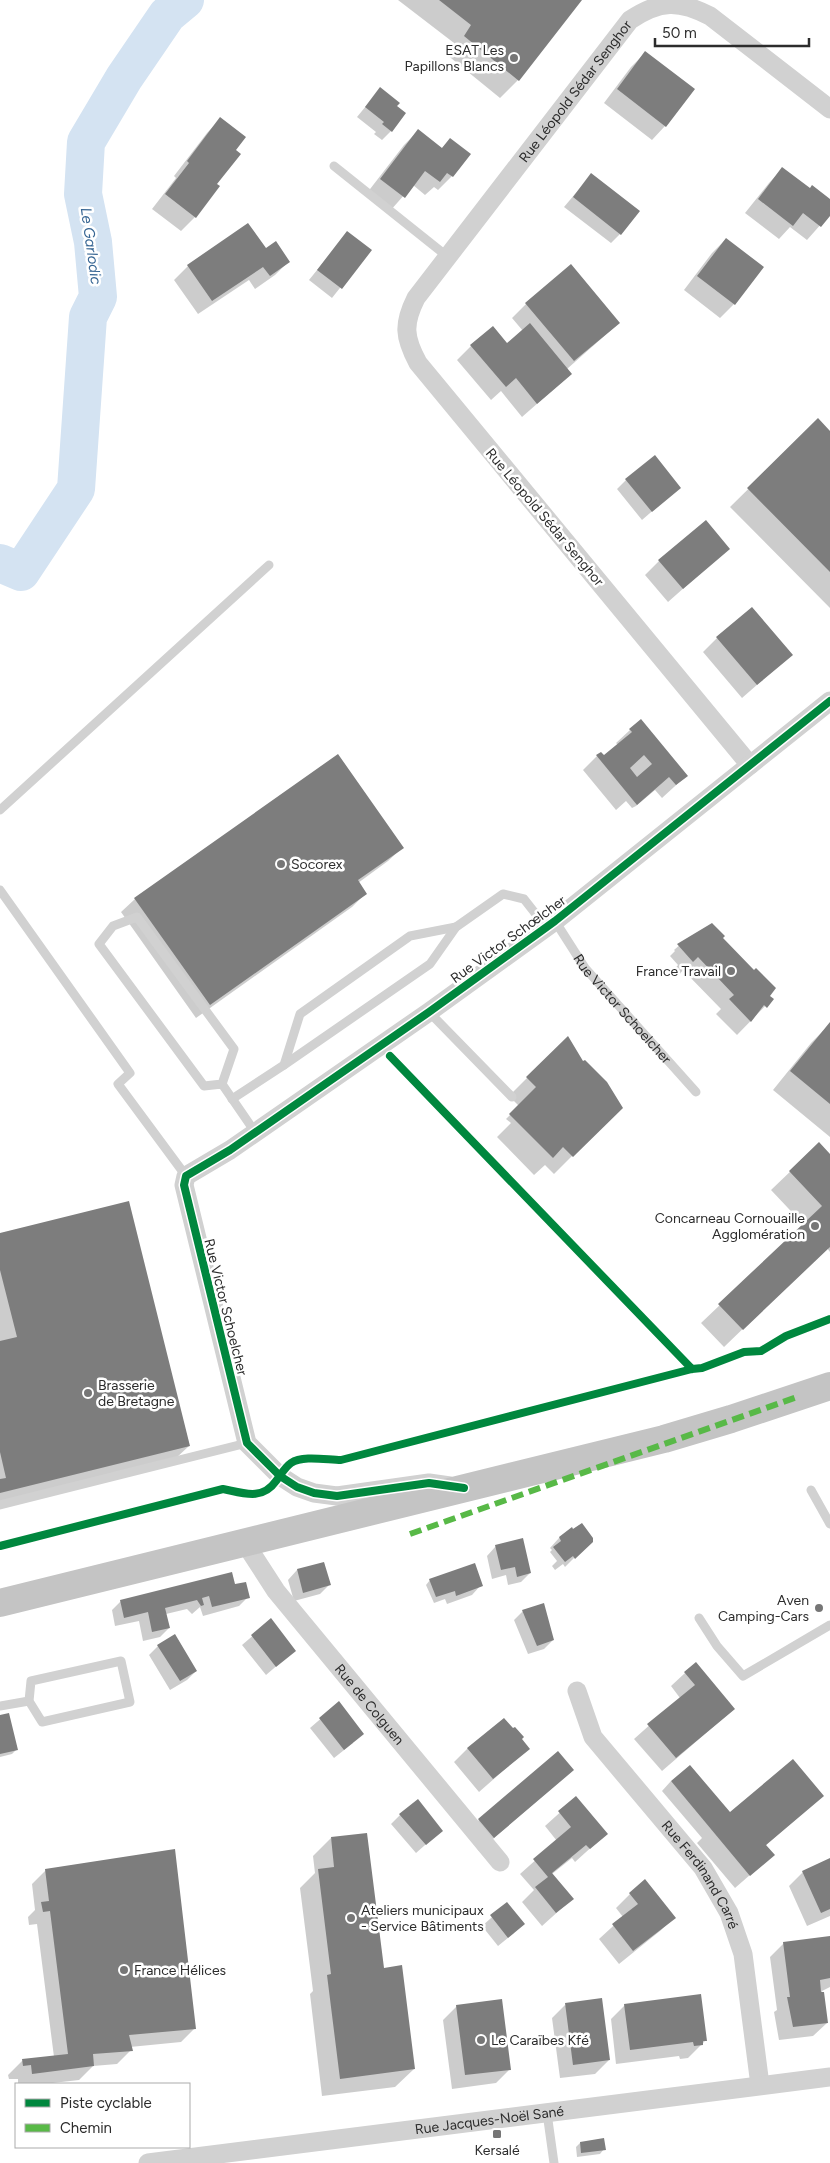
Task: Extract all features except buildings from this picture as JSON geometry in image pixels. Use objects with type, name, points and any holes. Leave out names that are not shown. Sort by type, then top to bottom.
[{"type":"main road","points":[[0,1603],[664,1439],[731,1420],[830,1386]]},
{"type":"street","name":"Rue Léopold Sédar Senghor","points":[[750,765],[418,363],[408,341],[405,326],[416,298],[630,20],[643,11],[656,5],[671,3],[691,5],[710,16],[830,109]]},
{"type":"street","name":"Rue Victor Schœlcher","points":[[186,1176],[230,1150],[429,1012],[550,924],[830,701]]},
{"type":"street","name":"Rue Victor Schoelcher","points":[[186,1176],[184,1186],[247,1443]]},
{"type":"street","points":[[247,1443],[280,1476],[297,1488],[314,1493],[337,1496],[429,1483],[464,1488]]},
{"type":"street","name":"Rue de Colguen","points":[[245,1543],[276,1591],[500,1862]]},
{"type":"street","name":"Rue Ferdinand Carré","points":[[577,1691],[593,1737],[703,1868],[729,1912],[743,1954],[760,2085]]},
{"type":"street","name":"Rue Jacques-Noël Sané","points":[[148,2163],[830,2077]]},
{"type":"lane","points":[[334,166],[448,257]]},
{"type":"lane","points":[[0,810],[269,565]]},
{"type":"lane","points":[[0,890],[130,1073],[118,1084],[186,1176]]},
{"type":"lane","name":"Rue Victor Schoelcher","points":[[456,928],[503,894],[524,899],[550,924],[584,968],[696,1092]]},
{"type":"lane","points":[[137,917],[234,1049],[222,1084],[204,1086],[98,944],[113,926],[137,917]]},
{"type":"lane","points":[[284,1065],[300,1014],[410,936],[456,928]]},
{"type":"lane","points":[[232,1099],[430,964],[456,928]]},
{"type":"lane","points":[[429,1012],[512,1097]]},
{"type":"lane","points":[[222,1084],[255,1132]]},
{"type":"lane","points":[[0,1505],[247,1443]]},
{"type":"lane","points":[[811,1490],[830,1524]]},
{"type":"lane","points":[[699,1618],[717,1646],[742,1676],[830,1625]]},
{"type":"lane","points":[[120,1661],[130,1702],[42,1722],[29,1700],[31,1681],[120,1661]]},
{"type":"lane","points":[[0,1706],[29,1700]]},
{"type":"lane","points":[[547,2113],[554,2163]]},
{"type":"waterway","name":"Le Garlodic","points":[[0,563],[21,572],[76,489],[88,317],[98,297],[93,242],[83,194],[86,142],[124,78],[167,15],[185,0]]},
{"type":"marked path","points":[[410,1534],[797,1397]]},
{"type":"cycle path","points":[[464,1488],[429,1483],[337,1496],[314,1493],[297,1487],[280,1476],[247,1443],[184,1185],[186,1176],[230,1150],[429,1012],[555,921],[830,701]]},
{"type":"cycle path","points":[[390,1056],[692,1369]]},
{"type":"cycle path","points":[[0,1546],[223,1489],[245,1494],[258,1493],[271,1487],[291,1463],[302,1459],[341,1460],[692,1369],[702,1368],[744,1352],[761,1351],[786,1336],[830,1319]]},
{"type":"place","name":"ESAT Les Papillons Blancs","points":[[514,58]]},
{"type":"place","name":"Socorex","points":[[281,864]]},
{"type":"place","name":"France Travail","points":[[731,971]]},
{"type":"place","name":"Concarneau Cornouaille Agglomération","points":[[815,1226]]},
{"type":"place","name":"Brasserie de Bretagne","points":[[88,1393]]},
{"type":"place","name":"Aven Camping-Cars","points":[[819,1608]]},
{"type":"place","name":"Ateliers municipaux - Service Bâtiments","points":[[351,1918]]},
{"type":"place","name":"France Hélices","points":[[124,1970]]},
{"type":"place","name":"Le Caraïbes Kfé","points":[[481,2040]]},
{"type":"place","name":"Kersalé","points":[[497,2134]]}]
